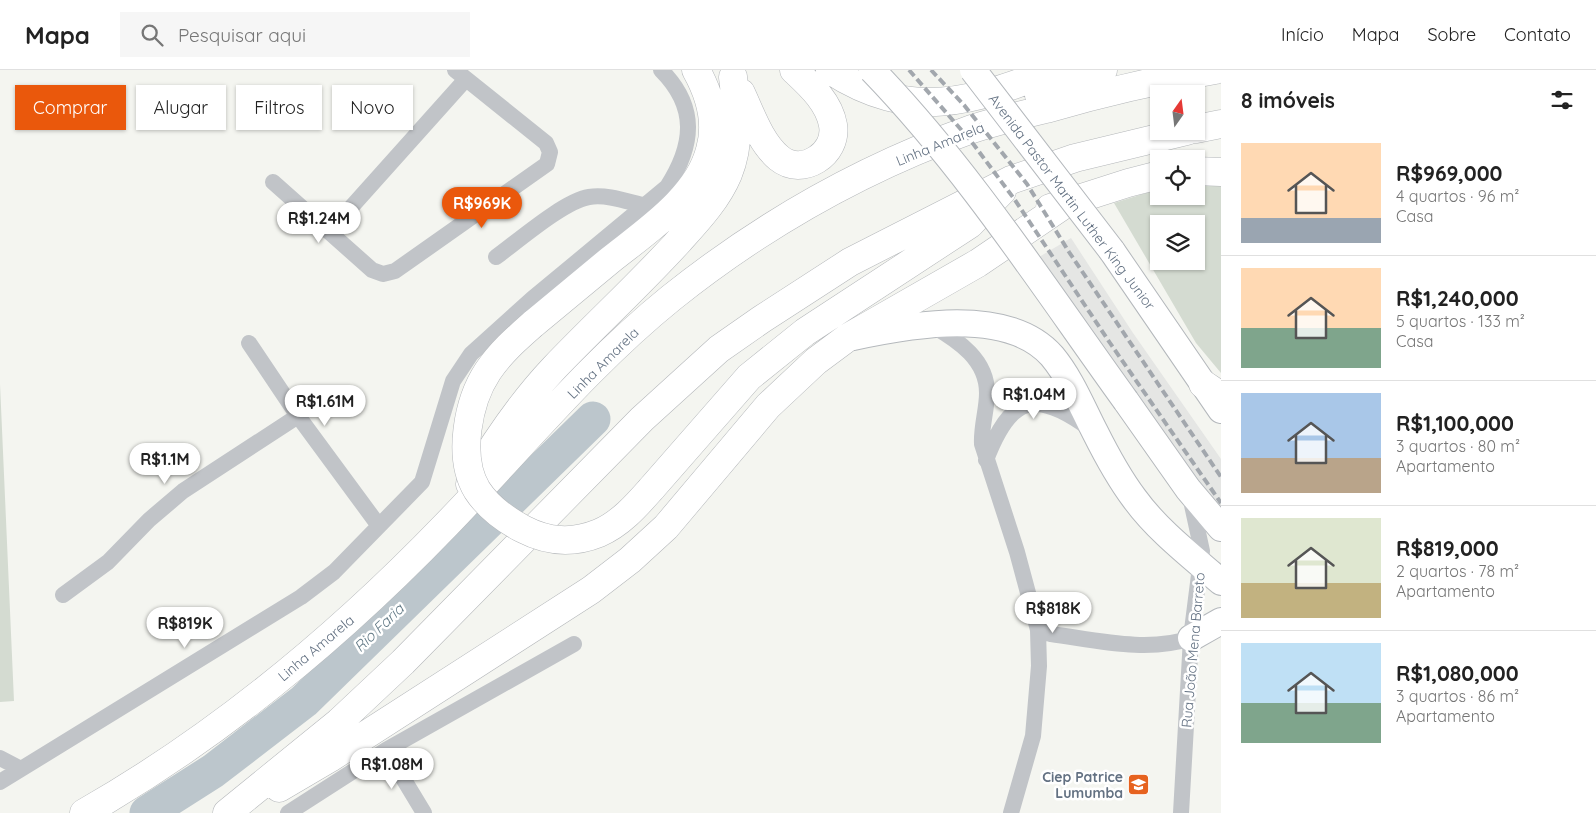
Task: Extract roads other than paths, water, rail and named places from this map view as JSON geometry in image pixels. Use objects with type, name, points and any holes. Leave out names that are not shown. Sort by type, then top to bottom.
[{"type":"highway","points":[[696,70],[709,93],[713,122],[710,150],[701,174],[681,200],[652,226],[506,347],[488,372],[475,396],[469,418],[466,446],[470,469],[477,489],[493,509],[515,525],[537,536],[560,541],[578,539],[600,532],[630,511],[749,377],[786,346],[970,224],[1011,180]]},
{"type":"highway","points":[[731,74],[770,149],[781,160],[796,164],[808,164],[819,159],[826,152],[832,140],[833,127],[829,112],[819,95],[794,70]]},
{"type":"highway","points":[[830,70],[872,91],[905,100],[935,104],[968,99],[990,93],[1055,70]]},
{"type":"highway","points":[[974,129],[1044,92],[1103,70]]},
{"type":"highway","name":"Linha Amarela","points":[[84,813],[182,753],[237,713],[307,656],[375,597],[622,342],[668,300],[776,223],[822,197],[886,165],[974,129],[1104,93],[1215,70]]},
{"type":"highway","points":[[446,525],[495,441],[525,402],[553,369],[666,255],[706,210],[727,175],[735,149],[738,121],[731,74]]},
{"type":"highway","points":[[1205,127],[1221,124]]},
{"type":"highway","points":[[227,813],[339,722],[403,662],[642,419],[719,349],[803,291],[850,262],[1011,180],[1075,158],[1150,140]]},
{"type":"highway","points":[[1205,171],[1221,172]]},
{"type":"highway","points":[[828,318],[873,302],[1028,219],[1068,202],[1150,178]]},
{"type":"highway","points":[[238,813],[330,758],[591,590],[630,560],[666,527],[768,406],[791,383],[847,338],[978,264],[1068,202]]},
{"type":"main road","points":[[872,70],[903,103],[986,208],[1188,490],[1221,528]]},
{"type":"main road","name":"Avenida Pastor Martin Luther King Junior","points":[[973,70],[1112,251],[1212,390],[1221,410]]},
{"type":"main road","points":[[847,338],[878,332],[963,323],[984,324],[1020,335],[1035,343],[1052,356],[1065,375],[1095,432],[1134,498],[1164,532],[1221,582]]},
{"type":"main road","points":[[1191,638],[1221,621]]},
{"type":"street","points":[[0,782],[301,597],[334,572],[422,482],[453,381],[471,354],[532,299],[646,206],[667,187],[681,165],[687,138],[687,112],[681,94],[660,70]]},
{"type":"street","points":[[273,182],[329,232],[372,270],[383,274],[394,272],[547,164],[550,152],[546,142],[461,75],[329,232]]},
{"type":"street","points":[[496,257],[559,211],[588,197],[601,196],[646,206]]},
{"type":"street","points":[[932,326],[958,341],[980,365],[985,377],[987,393],[981,430],[986,460],[1018,552],[1038,630],[1039,666],[1032,736],[1011,813]]},
{"type":"street","points":[[249,343],[298,416],[379,526]]},
{"type":"street","points":[[986,460],[1004,422],[1026,405],[1040,403],[1053,406],[1068,412],[1095,432]]},
{"type":"street","points":[[63,595],[108,562],[166,505],[183,491],[298,416]]},
{"type":"street","name":"Rua João Mena Barreto","points":[[1181,813],[1191,638],[1202,551],[1188,490]]},
{"type":"street","points":[[1038,630],[1051,634],[1153,645],[1173,644],[1191,638]]},
{"type":"street","points":[[288,813],[386,750],[574,644]]},
{"type":"street","points":[[386,750],[424,813]]},
{"type":"street","points":[[0,758],[21,769]]},
{"type":"waterway","name":"Rio Faria","points":[[147,813],[213,771],[304,701],[593,419]]},
{"type":"railway","points":[[909,70],[971,141],[1015,200],[1110,343],[1221,503]]},
{"type":"railway","points":[[931,70],[964,105],[1027,184],[1069,252],[1221,477]]},
{"type":"place","name":"Ciep Patrice Lumumba","points":[[1139,785]]}]
